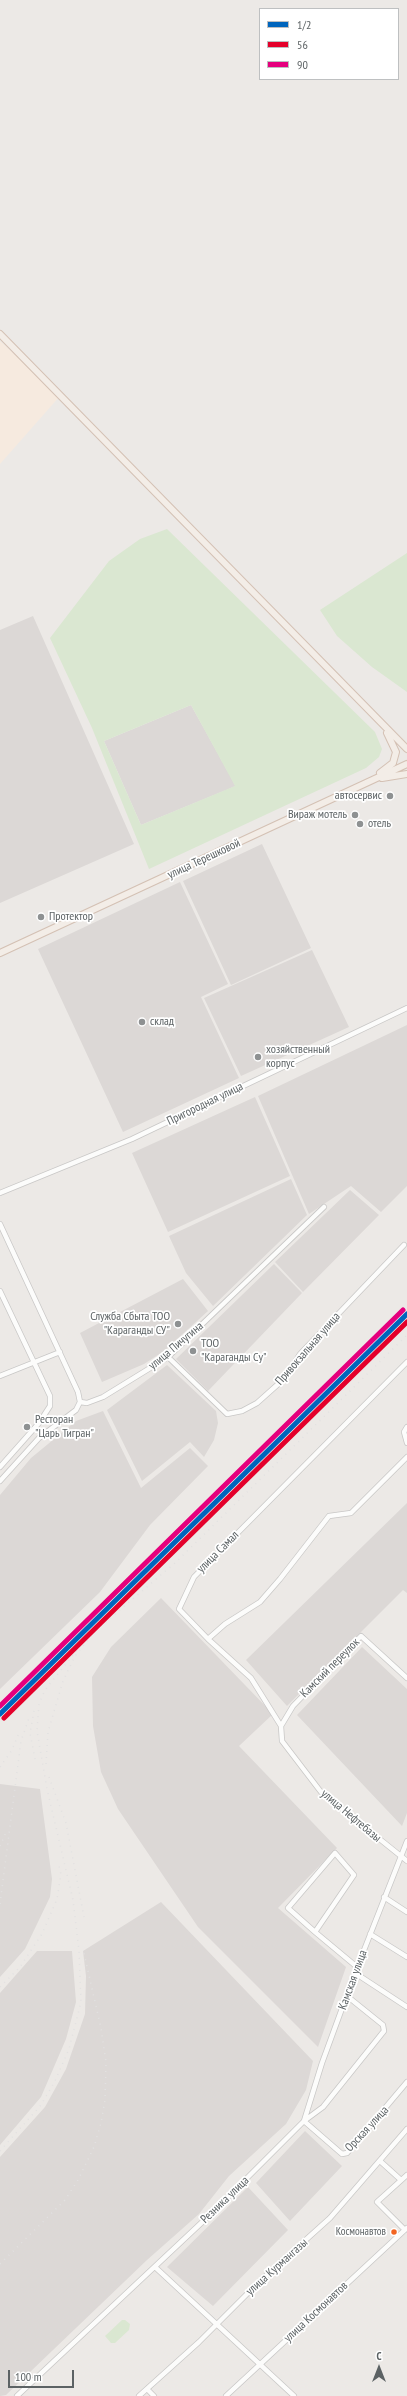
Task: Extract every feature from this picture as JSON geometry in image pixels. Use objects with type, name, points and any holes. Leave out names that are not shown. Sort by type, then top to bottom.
[{"type":"main road","points":[[0,334],[407,749]]},
{"type":"main road","points":[[373,780],[393,763],[396,752],[394,744],[382,725]]},
{"type":"main road","name":"улица Терешковой","points":[[0,953],[407,764]]},
{"type":"main road","points":[[373,780],[407,774]]},
{"type":"street","name":"Пригородная улица","points":[[0,1193],[132,1139],[407,1008]]},
{"type":"street","name":"улица Пичугина","points":[[80,1402],[87,1403],[103,1397],[168,1357],[324,1207]]},
{"type":"street","points":[[0,1224],[78,1392],[80,1402],[76,1410],[36,1442],[0,1481]]},
{"type":"street","name":"Привокзальная улица","points":[[168,1357],[227,1414],[242,1411],[257,1403],[285,1378],[300,1354],[404,1245]]},
{"type":"street","points":[[0,1291],[32,1362],[50,1396],[50,1406],[29,1435],[0,1467],[7,1472]]},
{"type":"street","points":[[0,1376],[60,1352]]},
{"type":"street","name":"улица Самал","points":[[208,1639],[179,1609],[194,1577],[407,1362]]},
{"type":"street","points":[[407,1427],[404,1432],[407,1443]]},
{"type":"street","points":[[29,1435],[36,1442]]},
{"type":"street","points":[[208,1639],[225,1624],[260,1602],[280,1579],[329,1516],[351,1513],[407,1457]]},
{"type":"street","name":"Камский переулок","points":[[281,1726],[293,1706],[361,1636],[407,1678]]},
{"type":"street","name":"улица Нефтебазы","points":[[208,1639],[251,1678],[281,1726],[282,1741],[321,1792],[401,1858],[407,1861]]},
{"type":"street","points":[[403,1674],[407,1670]]},
{"type":"street","name":"Камская улица","points":[[304,2121],[322,2062],[357,1966],[407,1841]]},
{"type":"street","points":[[315,1932],[354,1875],[335,1853],[288,1908],[315,1932],[357,1966]]},
{"type":"street","points":[[384,1897],[407,1912]]},
{"type":"street","points":[[370,1934],[407,1957]]},
{"type":"street","points":[[355,1973],[407,2007]]},
{"type":"street","name":"Резника улица","points":[[17,2396],[155,2267],[304,2121],[323,2107],[384,2031],[383,2025],[346,1996]]},
{"type":"street","name":"Орская улица","points":[[304,2121],[342,2154],[347,2153],[407,2082]]},
{"type":"street","name":"улица Курмангазы","points":[[139,2396],[199,2342],[216,2324],[330,2218],[407,2129]]},
{"type":"street","points":[[380,2161],[401,2180]]},
{"type":"street","points":[[406,2229],[377,2202],[407,2175]]},
{"type":"street","name":"улица Космонавтов","points":[[226,2396],[406,2229]]},
{"type":"street","points":[[155,2267],[294,2396]]},
{"type":"street","points":[[147,2389],[154,2396]]},
{"type":"shaded area","points":[[0,341],[60,396],[0,464]]},
{"type":"shaded area","points":[[33,616],[134,844],[0,903],[0,630]]},
{"type":"shaded area","points":[[191,705],[236,786],[141,825],[104,741]]},
{"type":"shaded area","points":[[262,844],[311,948],[231,985],[183,881]]},
{"type":"shaded area","points":[[180,882],[228,984],[201,997],[239,1078],[123,1132],[38,949]]},
{"type":"shaded area","points":[[312,950],[349,1027],[241,1076],[204,998]]},
{"type":"shaded area","points":[[407,1025],[407,1186],[381,1212],[351,1186],[309,1214],[258,1096]]},
{"type":"shaded area","points":[[255,1097],[290,1176],[168,1232],[132,1153]]},
{"type":"shaded area","points":[[291,1179],[307,1215],[213,1306],[186,1273],[169,1236]]},
{"type":"shaded area","points":[[350,1190],[379,1215],[303,1292],[275,1262]]},
{"type":"shaded area","points":[[274,1264],[302,1293],[208,1391],[176,1359]]},
{"type":"shaded area","points":[[183,1279],[208,1311],[164,1351],[144,1364],[102,1382],[80,1333]]},
{"type":"shaded area","points":[[167,1365],[216,1411],[218,1423],[214,1440],[204,1457],[190,1442],[142,1481],[107,1410]]},
{"type":"shaded area","points":[[103,1411],[141,1488],[190,1448],[208,1466],[150,1525],[100,1592],[0,1689],[0,1495],[31,1458],[76,1421]]},
{"type":"shaded area","points":[[407,1503],[407,1593],[403,1590],[287,1706],[246,1660]]},
{"type":"shaded area","points":[[161,1598],[273,1714],[239,1746],[337,1848],[278,1908],[346,1967],[318,2047],[198,1927],[118,1809],[101,1772],[93,1726],[92,1677],[111,1647]]},
{"type":"shaded area","points":[[362,1647],[407,1689],[407,1813],[402,1826],[297,1715]]},
{"type":"shaded area","points":[[0,1784],[40,1789],[52,1879],[50,1897],[25,1949],[0,1977]]},
{"type":"shaded area","points":[[161,1902],[313,2061],[306,2090],[286,2124],[229,2176],[199,2214],[147,2260],[6,2395],[0,2396],[0,2157],[45,2107],[66,2069],[85,2014],[86,1976],[83,1951]]},
{"type":"shaded area","points":[[37,1951],[72,1951],[76,2002],[66,2039],[41,2097],[0,2145],[0,1993]]},
{"type":"shaded area","points":[[305,2131],[342,2166],[290,2221],[256,2183]]},
{"type":"shaded area","points":[[248,2187],[288,2230],[213,2306],[167,2267]]},
{"type":"green space","points":[[167,529],[375,732],[382,749],[379,757],[366,768],[149,869],[92,728],[50,638],[109,561],[140,539]],"holes":[[[191,705],[235,786],[141,825],[104,741]]]},
{"type":"green space","points":[[407,553],[407,692],[372,667],[337,636],[320,610]]},
{"type":"green space","points":[[122,2320],[125,2320],[130,2324],[129,2330],[115,2343],[111,2343],[105,2336]]},
{"type":"railway","points":[[101,1626],[175,1563],[407,1335]]},
{"type":"railway","points":[[46,1764],[48,1732],[63,1681],[75,1656],[97,1629]]},
{"type":"railway","points":[[0,2151],[41,2105],[55,2081],[69,2049],[81,2002],[79,1951],[73,1900],[47,1789],[37,1731],[39,1704],[45,1690],[81,1645]]},
{"type":"railway","points":[[34,1711],[30,1733],[36,1764]]},
{"type":"railway","points":[[0,1904],[21,1741],[29,1718]]},
{"type":"railway","points":[[0,1767],[12,1750],[19,1733]]},
{"type":"railway","points":[[49,1777],[66,1823],[84,1917]]},
{"type":"railway","points":[[0,1846],[7,1830]]},
{"type":"railway","points":[[0,1987],[20,1967],[42,1934],[57,1899],[61,1874],[59,1866]]},
{"type":"railway","points":[[0,2264],[65,2200],[78,2180],[94,2147],[101,2123],[105,2100],[106,2062],[101,2028],[83,1949]]},
{"type":"transit line","name":"90","points":[[0,1706],[403,1310]]},
{"type":"transit line","name":"1/2","points":[[0,1714],[407,1314]]},
{"type":"transit line","name":"56","points":[[4,1718],[407,1322]]},
{"type":"place","name":"автосервис","points":[[390,796]]},
{"type":"place","name":"Вираж мотель","points":[[355,815]]},
{"type":"place","name":"отель","points":[[360,824]]},
{"type":"place","name":"Протектор","points":[[41,917]]},
{"type":"place","name":"склад","points":[[142,1022]]},
{"type":"place","name":"хозяйственный корпус","points":[[258,1057]]},
{"type":"place","name":"Служба Сбыта ТОО \"Караганды СУ\"","points":[[178,1324]]},
{"type":"place","name":"ТОО \"Караганды Су\"","points":[[193,1351]]},
{"type":"place","name":"Ресторан \"Царь Тигран\"","points":[[27,1427]]},
{"type":"place","name":"Космонавтов","points":[[394,2232]]}]
